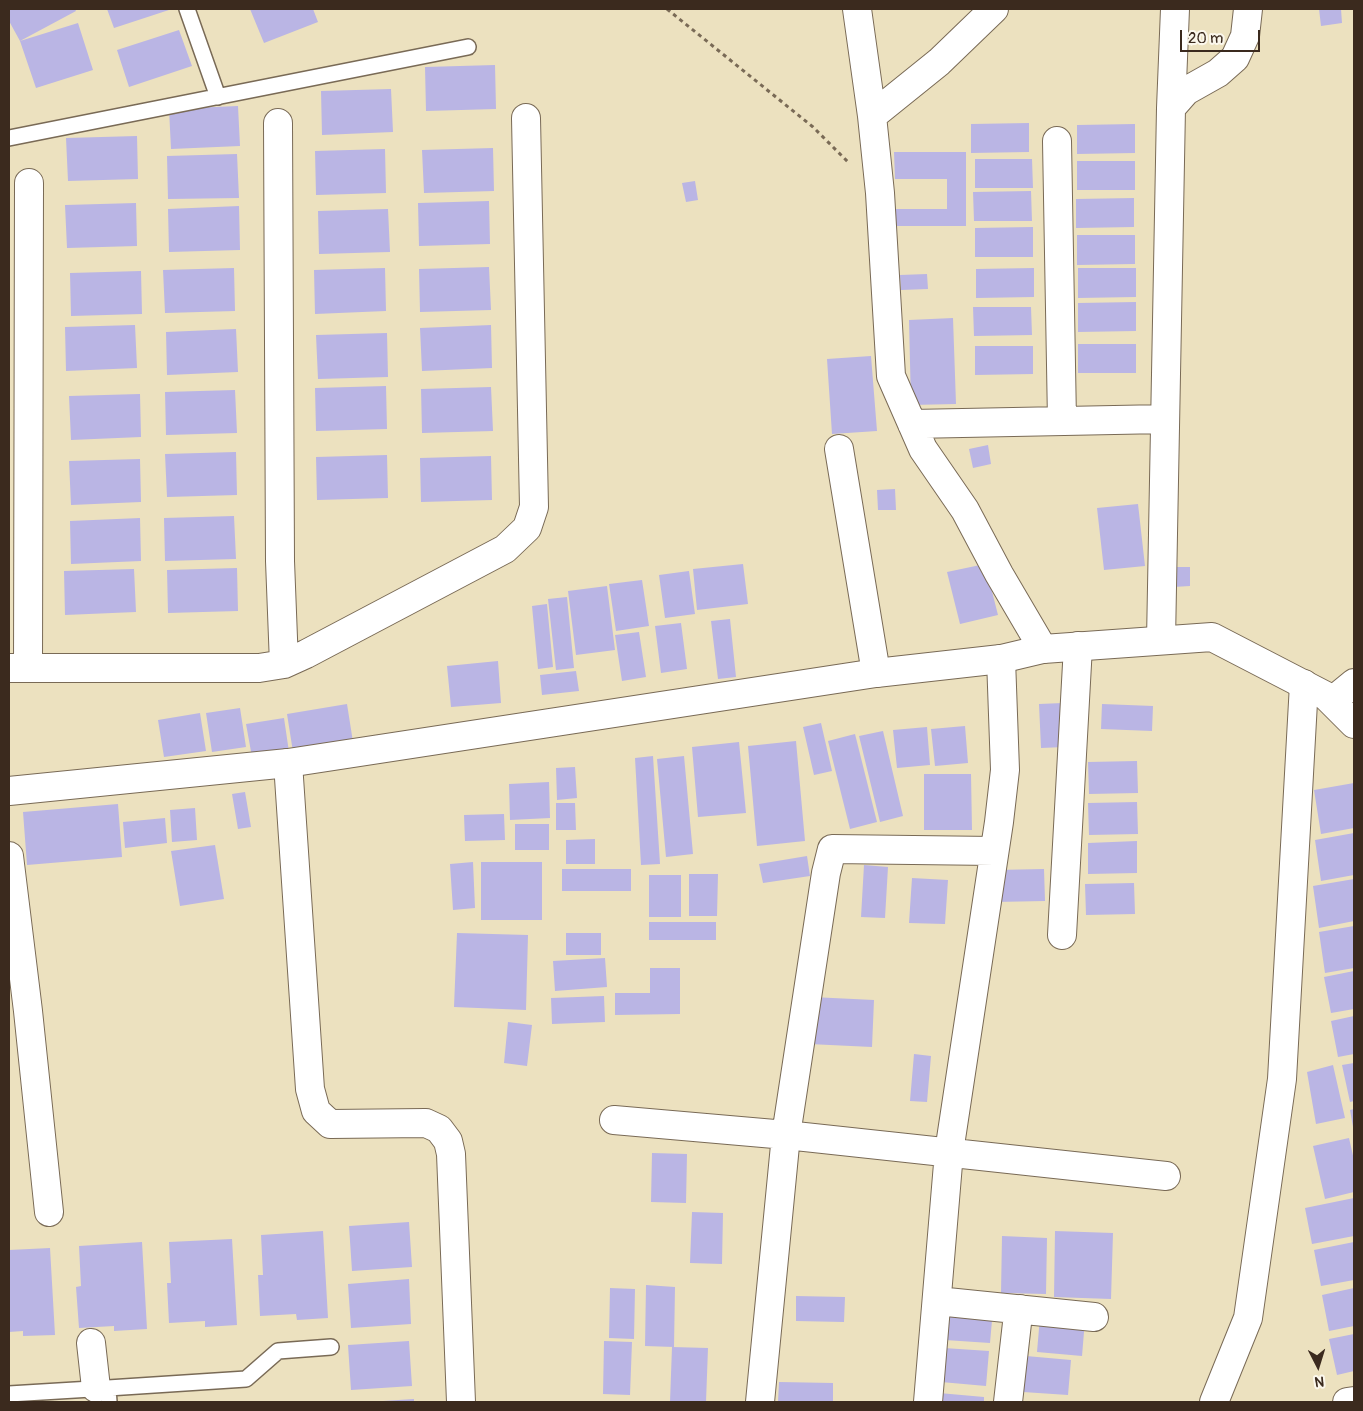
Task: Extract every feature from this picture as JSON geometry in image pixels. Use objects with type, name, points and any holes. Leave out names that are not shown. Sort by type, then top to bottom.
[{"type":"street","points":[[857,9],[872,116],[880,193],[891,376],[924,450],[965,510],[999,574],[1043,648]]},
{"type":"street","points":[[872,116],[939,62],[994,9]]},
{"type":"street","points":[[1161,640],[1171,108],[1175,9]]},
{"type":"street","points":[[1171,108],[1186,91],[1218,73],[1235,58],[1245,36],[1248,9]]},
{"type":"street","points":[[28,184],[18,668],[259,668],[284,664],[306,654],[505,549],[527,528],[534,507],[526,118]]},
{"type":"street","points":[[278,123],[280,561],[284,664]]},
{"type":"street","points":[[1057,141],[1062,421]]},
{"type":"street","points":[[912,424],[1165,419]]},
{"type":"street","points":[[839,449],[876,673]]},
{"type":"street","points":[[9,791],[288,763],[876,673],[1001,659],[1043,648],[1212,637],[1326,696],[1354,724]]},
{"type":"street","points":[[1062,935],[1078,646]]},
{"type":"street","points":[[928,1402],[949,1152],[1005,770],[1001,659]]},
{"type":"street","points":[[1332,701],[1354,683]]},
{"type":"street","points":[[1214,1402],[1248,1318],[1282,1080],[1304,684]]},
{"type":"street","points":[[288,763],[310,1089],[316,1111],[330,1124],[426,1123],[439,1129],[448,1141],[451,1154],[461,1402]]},
{"type":"street","points":[[760,1402],[786,1134],[826,873],[832,849],[994,851]]},
{"type":"street","points":[[9,856],[28,1011],[49,1212]]},
{"type":"street","points":[[614,1120],[786,1134],[1166,1176]]},
{"type":"street","points":[[937,1300],[1094,1317]]},
{"type":"street","points":[[1008,1402],[1020,1309]]},
{"type":"street","points":[[91,1342],[105,1393]]},
{"type":"street","points":[[1347,1402],[1354,1401]]},
{"type":"lane","points":[[187,9],[218,97]]},
{"type":"lane","points":[[9,137],[468,47]]},
{"type":"lane","points":[[9,1394],[105,1393],[246,1379],[278,1352],[331,1347]]},
{"type":"path","points":[[667,9],[813,127],[880,193]]},
{"type":"building","points":[[9,9],[75,9],[76,11],[20,41],[9,21]]},
{"type":"building","points":[[107,9],[172,9],[114,28]]},
{"type":"building","points":[[250,9],[313,9],[318,22],[264,43]]},
{"type":"building","points":[[1319,9],[1341,9],[1342,23],[1321,26]]},
{"type":"building","points":[[78,23],[93,70],[36,88],[20,41]]},
{"type":"building","points":[[179,30],[192,66],[129,87],[117,50]]},
{"type":"building","points":[[495,65],[496,109],[426,111],[425,67]]},
{"type":"building","points":[[391,89],[393,132],[322,135],[321,91]]},
{"type":"building","points":[[238,106],[240,146],[171,149],[169,109]]},
{"type":"building","points":[[1029,123],[1029,152],[971,153],[971,124]]},
{"type":"building","points":[[1135,124],[1135,153],[1077,154],[1077,125]]},
{"type":"building","points":[[137,136],[138,179],[68,181],[66,138]]},
{"type":"building","points":[[493,148],[494,191],[424,193],[422,150]]},
{"type":"building","points":[[385,149],[386,193],[316,195],[315,151]]},
{"type":"building","points":[[894,152],[966,152],[966,226],[895,226],[895,209],[947,209],[947,179],[895,179]]},
{"type":"building","points":[[237,154],[239,198],[168,199],[167,156]]},
{"type":"building","points":[[975,159],[1032,159],[1033,188],[975,188]]},
{"type":"building","points":[[1077,161],[1135,161],[1135,190],[1077,190]]},
{"type":"building","points":[[695,181],[698,200],[686,202],[682,183]]},
{"type":"building","points":[[1031,191],[1032,221],[974,221],[973,192]]},
{"type":"building","points":[[1134,198],[1134,227],[1076,228],[1076,199]]},
{"type":"building","points":[[489,201],[490,244],[419,246],[418,203]]},
{"type":"building","points":[[136,203],[137,246],[67,248],[65,205]]},
{"type":"building","points":[[239,206],[240,250],[169,252],[168,209]]},
{"type":"building","points":[[388,209],[390,252],[319,254],[318,211]]},
{"type":"building","points":[[1033,227],[1033,257],[975,257],[975,228]]},
{"type":"building","points":[[1077,235],[1135,235],[1135,264],[1077,265]]},
{"type":"building","points":[[489,267],[491,310],[420,312],[419,269]]},
{"type":"building","points":[[234,268],[235,311],[165,313],[163,270]]},
{"type":"building","points":[[385,268],[386,311],[315,314],[314,270]]},
{"type":"building","points":[[1034,268],[1034,297],[976,298],[976,269]]},
{"type":"building","points":[[1078,268],[1136,268],[1136,297],[1078,298]]},
{"type":"building","points":[[141,271],[142,314],[71,316],[70,273]]},
{"type":"building","points":[[927,274],[928,289],[901,290],[900,275]]},
{"type":"building","points":[[1136,302],[1136,331],[1078,332],[1078,303]]},
{"type":"building","points":[[973,307],[1031,307],[1032,335],[974,336]]},
{"type":"building","points":[[953,318],[956,404],[911,405],[909,320]]},
{"type":"building","points":[[135,325],[137,368],[66,371],[65,327]]},
{"type":"building","points":[[491,325],[492,368],[422,371],[420,328]]},
{"type":"building","points":[[236,329],[238,372],[167,375],[166,332]]},
{"type":"building","points":[[387,333],[388,377],[318,379],[316,335]]},
{"type":"building","points":[[1078,344],[1136,344],[1136,373],[1078,373]]},
{"type":"building","points":[[975,346],[1033,346],[1033,374],[975,375]]},
{"type":"building","points":[[871,356],[877,431],[832,434],[827,359]]},
{"type":"building","points":[[386,386],[387,429],[316,431],[315,388]]},
{"type":"building","points":[[491,387],[493,431],[422,433],[421,389]]},
{"type":"building","points":[[235,390],[237,433],[166,435],[165,392]]},
{"type":"building","points":[[140,394],[141,437],[71,440],[69,396]]},
{"type":"building","points":[[988,445],[991,464],[973,468],[969,449]]},
{"type":"building","points":[[236,452],[237,495],[167,497],[165,454]]},
{"type":"building","points":[[387,455],[388,498],[317,500],[316,457]]},
{"type":"building","points":[[491,456],[492,500],[421,502],[420,458]]},
{"type":"building","points":[[140,459],[141,502],[71,505],[69,461]]},
{"type":"building","points":[[895,489],[896,510],[878,510],[877,490]]},
{"type":"building","points":[[1138,504],[1145,566],[1104,570],[1097,508]]},
{"type":"building","points":[[234,516],[236,559],[165,561],[164,518]]},
{"type":"building","points":[[140,518],[141,561],[71,564],[70,521]]},
{"type":"building","points":[[743,564],[748,604],[697,610],[693,569]]},
{"type":"building","points":[[985,564],[998,615],[960,624],[947,572]]},
{"type":"building","points":[[1171,567],[1190,567],[1190,586],[1173,587]]},
{"type":"building","points":[[237,568],[238,611],[168,613],[167,570]]},
{"type":"building","points":[[134,569],[136,612],[65,615],[64,571]]},
{"type":"building","points":[[689,571],[695,614],[665,618],[659,575]]},
{"type":"building","points":[[642,580],[649,626],[616,631],[609,584]]},
{"type":"building","points":[[607,586],[615,650],[576,655],[568,591]]},
{"type":"building","points":[[567,597],[574,668],[556,670],[548,599]]},
{"type":"building","points":[[547,604],[553,667],[538,669],[532,606]]},
{"type":"building","points":[[730,619],[736,677],[718,679],[711,621]]},
{"type":"building","points":[[681,623],[687,669],[661,673],[655,626]]},
{"type":"building","points":[[639,632],[646,677],[622,681],[615,635]]},
{"type":"building","points":[[498,661],[501,703],[451,707],[447,666]]},
{"type":"building","points":[[576,671],[579,691],[542,695],[540,675]]},
{"type":"building","points":[[1063,703],[1064,747],[1041,748],[1039,704]]},
{"type":"building","points":[[347,704],[353,742],[293,752],[287,714]]},
{"type":"building","points":[[1102,704],[1153,706],[1152,731],[1101,729]]},
{"type":"building","points":[[240,708],[246,747],[212,752],[206,713]]},
{"type":"building","points":[[200,713],[206,751],[164,757],[158,720]]},
{"type":"building","points":[[284,718],[289,752],[252,757],[246,724]]},
{"type":"building","points":[[821,723],[832,771],[814,775],[803,727]]},
{"type":"building","points":[[965,726],[968,763],[935,766],[931,729]]},
{"type":"building","points":[[927,727],[930,765],[897,768],[893,730]]},
{"type":"building","points":[[883,731],[903,816],[880,822],[859,736]]},
{"type":"building","points":[[855,734],[877,822],[850,829],[828,741]]},
{"type":"building","points":[[796,741],[805,841],[757,846],[748,746]]},
{"type":"building","points":[[739,742],[746,813],[698,817],[692,747]]},
{"type":"building","points":[[653,756],[660,864],[641,865],[635,758]]},
{"type":"building","points":[[684,756],[693,854],[666,857],[657,759]]},
{"type":"building","points":[[1137,761],[1138,793],[1089,794],[1088,762]]},
{"type":"building","points":[[575,767],[577,798],[557,800],[556,768]]},
{"type":"building","points":[[924,774],[971,774],[972,830],[924,830]]},
{"type":"building","points":[[549,782],[550,818],[510,820],[509,784]]},
{"type":"building","points":[[1354,783],[1354,828],[1321,834],[1314,790]]},
{"type":"building","points":[[245,792],[251,827],[238,829],[232,794]]},
{"type":"building","points":[[1137,802],[1138,834],[1089,835],[1088,803]]},
{"type":"building","points":[[556,803],[575,803],[576,830],[556,830]]},
{"type":"building","points":[[118,804],[122,857],[27,865],[23,812]]},
{"type":"building","points":[[195,808],[197,840],[172,842],[170,810]]},
{"type":"building","points":[[504,814],[505,840],[465,841],[464,815]]},
{"type":"building","points":[[165,818],[167,843],[125,848],[123,822]]},
{"type":"building","points":[[515,824],[549,824],[549,850],[515,850]]},
{"type":"building","points":[[1354,833],[1354,875],[1321,881],[1315,840]]},
{"type":"building","points":[[595,839],[595,864],[566,864],[566,840]]},
{"type":"building","points":[[1137,841],[1137,873],[1088,874],[1088,843]]},
{"type":"building","points":[[215,845],[224,899],[180,906],[171,851]]},
{"type":"building","points":[[807,856],[810,876],[763,883],[759,864]]},
{"type":"building","points":[[473,862],[475,908],[453,910],[450,864]]},
{"type":"building","points":[[481,862],[542,862],[542,920],[481,920]]},
{"type":"building","points":[[864,865],[888,867],[885,918],[861,917]]},
{"type":"building","points":[[562,869],[631,869],[631,891],[562,891]]},
{"type":"building","points":[[1044,869],[1045,901],[995,902],[995,870]]},
{"type":"building","points":[[689,874],[718,874],[717,916],[689,916]]},
{"type":"building","points":[[649,875],[681,875],[681,917],[649,917]]},
{"type":"building","points":[[912,878],[948,880],[945,924],[909,923]]},
{"type":"building","points":[[1354,879],[1354,921],[1319,928],[1313,886]]},
{"type":"building","points":[[1134,883],[1135,914],[1086,915],[1085,884]]},
{"type":"building","points":[[649,922],[716,922],[716,940],[649,940]]},
{"type":"building","points":[[1354,926],[1354,968],[1325,973],[1319,932]]},
{"type":"building","points":[[457,933],[528,935],[526,1010],[454,1007]]},
{"type":"building","points":[[566,933],[601,933],[601,955],[566,955]]},
{"type":"building","points":[[605,958],[607,987],[555,991],[553,961]]},
{"type":"building","points":[[650,968],[680,968],[680,1014],[615,1015],[615,993],[650,993]]},
{"type":"building","points":[[1354,971],[1354,1009],[1331,1013],[1324,977]]},
{"type":"building","points":[[604,996],[605,1022],[552,1024],[551,998]]},
{"type":"building","points":[[812,997],[874,1000],[872,1047],[809,1044]]},
{"type":"building","points":[[1354,1016],[1354,1054],[1338,1057],[1331,1021]]},
{"type":"building","points":[[508,1022],[532,1025],[527,1066],[504,1063]]},
{"type":"building","points":[[914,1054],[931,1056],[927,1102],[910,1101]]},
{"type":"building","points":[[1354,1063],[1354,1101],[1350,1102],[1342,1065]]},
{"type":"building","points":[[1333,1065],[1345,1118],[1316,1124],[1307,1072]]},
{"type":"building","points":[[1354,1109],[1354,1127],[1353,1127],[1350,1110]]},
{"type":"building","points":[[1349,1138],[1354,1160],[1354,1192],[1325,1199],[1313,1146]]},
{"type":"building","points":[[652,1153],[687,1154],[686,1203],[651,1202]]},
{"type":"building","points":[[1354,1198],[1354,1236],[1312,1244],[1305,1208]]},
{"type":"building","points":[[692,1212],[723,1213],[722,1264],[690,1263]]},
{"type":"building","points":[[409,1222],[412,1267],[352,1271],[349,1226]]},
{"type":"building","points":[[323,1231],[328,1318],[297,1320],[296,1314],[260,1316],[258,1275],[263,1275],[261,1235]]},
{"type":"building","points":[[1055,1231],[1113,1233],[1111,1299],[1054,1297]]},
{"type":"building","points":[[1002,1236],[1047,1238],[1046,1294],[1001,1293]]},
{"type":"building","points":[[232,1239],[237,1325],[205,1327],[205,1321],[169,1323],[167,1283],[171,1283],[169,1242]]},
{"type":"building","points":[[142,1242],[147,1329],[114,1331],[114,1326],[79,1328],[76,1287],[81,1286],[79,1246]]},
{"type":"building","points":[[1354,1242],[1354,1280],[1321,1286],[1314,1250]]},
{"type":"building","points":[[50,1248],[55,1335],[23,1336],[23,1331],[9,1332],[9,1250]]},
{"type":"building","points":[[409,1279],[411,1324],[351,1328],[348,1284]]},
{"type":"building","points":[[646,1285],[675,1287],[674,1347],[645,1346]]},
{"type":"building","points":[[610,1288],[635,1289],[634,1339],[609,1338]]},
{"type":"building","points":[[1354,1288],[1354,1326],[1329,1331],[1322,1295]]},
{"type":"building","points":[[796,1296],[845,1297],[844,1322],[796,1321]]},
{"type":"building","points":[[947,1305],[993,1309],[990,1343],[945,1340]]},
{"type":"building","points":[[1040,1317],[1085,1320],[1082,1356],[1037,1352]]},
{"type":"building","points":[[1354,1334],[1354,1371],[1337,1375],[1329,1339]]},
{"type":"building","points":[[409,1341],[412,1386],[351,1390],[348,1345]]},
{"type":"building","points":[[604,1341],[632,1342],[630,1395],[603,1394]]},
{"type":"building","points":[[672,1347],[708,1348],[706,1402],[670,1402]]},
{"type":"building","points":[[944,1348],[989,1351],[986,1386],[941,1382]]},
{"type":"building","points":[[1026,1356],[1071,1360],[1068,1395],[1023,1392]]},
{"type":"building","points":[[779,1382],[833,1383],[833,1402],[778,1402]]},
{"type":"building","points":[[939,1393],[984,1397],[984,1402],[938,1402]]},
{"type":"building","points":[[414,1399],[414,1402],[383,1402],[383,1401]]}]
